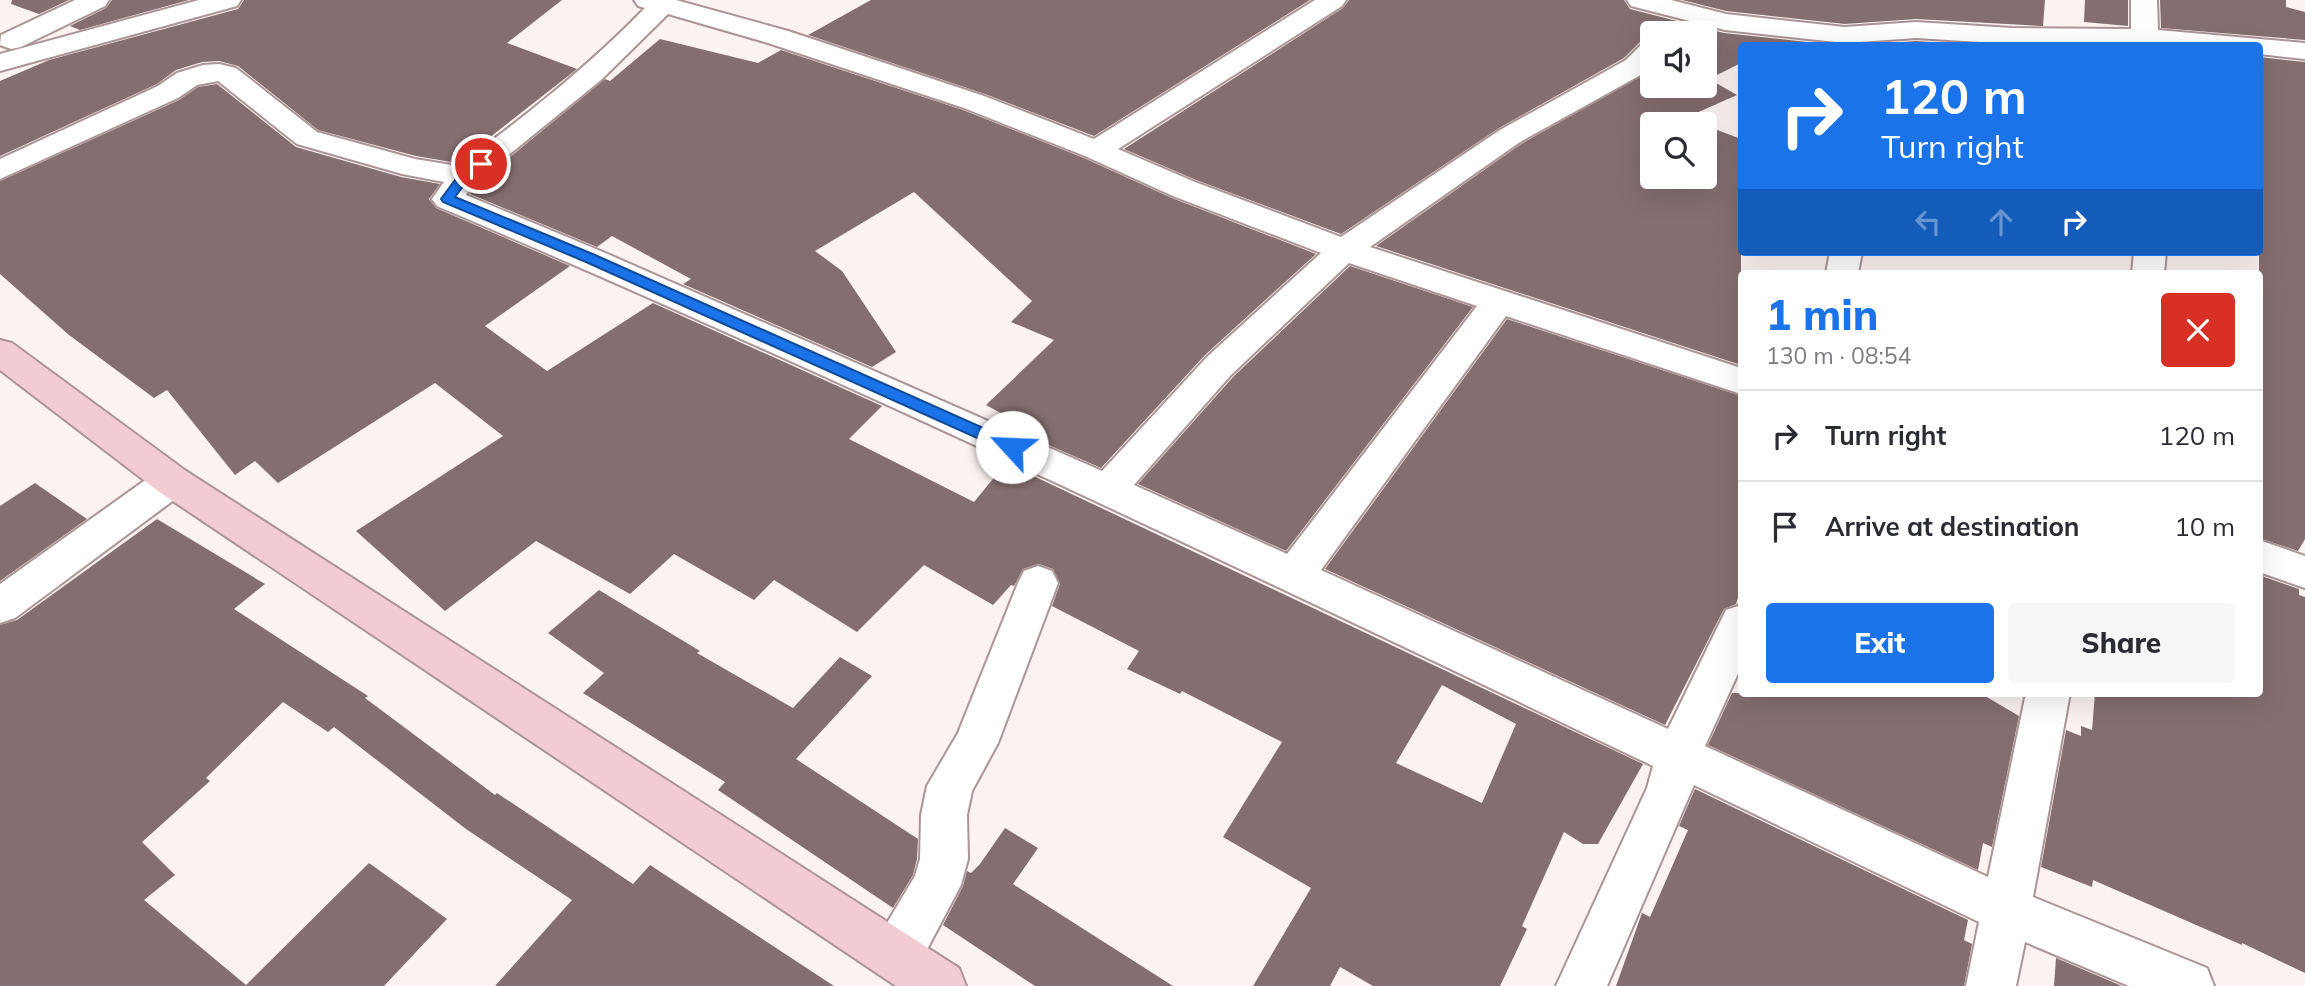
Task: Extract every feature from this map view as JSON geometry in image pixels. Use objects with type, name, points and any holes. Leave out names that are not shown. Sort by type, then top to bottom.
[{"type":"street","points":[[0,47],[96,0]]},
{"type":"street","points":[[0,62],[228,0]]},
{"type":"street","points":[[1640,0],[1692,7],[1725,22],[1845,36],[1890,29],[2165,42]]},
{"type":"street","points":[[2144,0],[2144,41]]},
{"type":"street","points":[[1738,380],[1345,250],[1184,189],[1096,150],[974,102],[778,37],[655,2],[614,56],[462,178],[448,199],[591,258],[1107,490],[2007,910],[2189,986]]},
{"type":"street","points":[[1096,150],[1312,5]]},
{"type":"street","points":[[1679,21],[1692,7]]},
{"type":"street","points":[[2263,46],[2305,51]]},
{"type":"street","points":[[1107,490],[1219,366],[1345,250],[1510,136],[1640,62]]},
{"type":"street","points":[[0,170],[168,92],[178,81],[216,71],[226,74],[307,138],[413,168],[454,174],[462,178]]},
{"type":"street","points":[[1294,576],[1500,300]]},
{"type":"street","points":[[0,352],[172,481],[915,975],[944,859],[944,815],[950,786],[976,743],[1038,583]]},
{"type":"street","points":[[0,606],[172,481]]},
{"type":"street","points":[[2263,557],[2305,572]]},
{"type":"street","points":[[1581,986],[1670,789],[1679,755],[1738,628]]},
{"type":"street","points":[[1991,986],[2047,697]]},
{"type":"building","points":[[12,0],[69,0],[39,14],[11,4]]},
{"type":"building","points":[[112,0],[189,0],[80,30],[70,26],[106,8]]},
{"type":"building","points":[[244,0],[562,0],[507,43],[577,69],[457,163],[416,156],[318,130],[238,66],[219,61],[202,62],[176,70],[157,84],[0,156],[0,81],[49,60],[238,9]]},
{"type":"building","points":[[871,0],[1310,0],[1094,136],[985,94],[808,35]]},
{"type":"building","points":[[1349,0],[1624,0],[1630,9],[1677,21],[1640,21],[1640,42],[1624,58],[1499,128],[1341,234],[1196,180],[1124,149],[1343,8]]},
{"type":"building","points":[[1682,0],[2045,0],[2043,26],[1916,19],[1845,24],[1726,11]]},
{"type":"building","points":[[2085,0],[2128,0],[2128,26],[2084,22]]},
{"type":"building","points":[[2160,0],[2286,0],[2286,7],[2305,12],[2305,40],[2161,28]]},
{"type":"building","points":[[1717,31],[1807,42],[1738,42],[1738,64],[1717,75]]},
{"type":"building","points":[[660,39],[758,63],[781,50],[963,110],[1084,158],[1172,198],[1316,254],[1205,355],[1101,468],[1028,436],[1033,431],[986,405],[1054,340],[1011,322],[1032,301],[914,192],[815,251],[842,271],[896,352],[872,367],[683,284],[691,279],[612,236],[597,247],[470,194],[475,186],[605,79],[610,81]]},
{"type":"building","points":[[2263,57],[2305,62],[2305,539],[2298,551],[2263,539],[2263,270],[2259,270],[2259,256],[2263,256]]},
{"type":"building","points":[[1640,77],[1640,98],[1717,98],[1717,84],[1737,95],[1699,112],[1640,112],[1640,189],[1717,189],[1717,130],[1738,138],[1738,256],[1741,256],[1741,270],[1738,270],[1738,364],[1376,246],[1521,144]]},
{"type":"building","points":[[217,84],[296,147],[401,177],[440,184],[429,199],[436,208],[570,266],[485,326],[547,371],[653,303],[882,406],[849,439],[974,502],[1006,463],[1643,764],[1598,844],[1583,844],[1564,832],[1522,926],[1527,929],[1500,986],[1373,986],[1340,967],[1330,986],[1253,986],[1311,888],[1223,837],[1282,742],[1182,691],[1180,694],[1127,669],[1139,651],[1052,606],[1060,584],[1053,569],[1039,564],[1023,569],[1014,586],[1011,585],[993,605],[924,565],[857,632],[774,580],[754,600],[674,554],[630,594],[536,541],[445,611],[356,531],[503,436],[435,383],[278,483],[255,461],[235,475],[167,390],[154,398],[69,335],[0,274],[0,181],[179,100],[198,87]],"holes":[[[1442,685],[1516,724],[1482,803],[1396,763]]]},
{"type":"building","points":[[1350,266],[1473,307],[1286,551],[1138,484],[1233,377]]},
{"type":"building","points":[[1507,319],[1738,395],[1738,598],[1736,604],[1724,609],[1665,725],[1325,569]]},
{"type":"building","points":[[35,483],[87,519],[0,581],[0,506]]},
{"type":"building","points":[[157,519],[265,584],[234,609],[368,696],[365,698],[495,795],[497,793],[633,884],[650,865],[834,986],[495,986],[572,900],[466,829],[334,727],[328,732],[283,702],[206,778],[210,781],[142,842],[175,875],[144,900],[246,985],[369,863],[447,919],[384,986],[0,986],[0,625],[17,620]]},
{"type":"building","points":[[2263,576],[2299,589],[2299,595],[2305,597],[2305,973],[2242,943],[2093,880],[2092,887],[2041,867],[2066,730],[2081,736],[2081,726],[2092,730],[2095,697],[2263,697]]},
{"type":"building","points":[[599,590],[700,651],[697,653],[793,708],[840,657],[872,676],[796,759],[918,839],[913,875],[893,908],[718,790],[725,782],[583,693],[604,673],[548,633]]},
{"type":"building","points":[[1732,693],[1738,693],[1738,697],[1987,697],[2019,716],[1992,847],[1983,843],[1978,870],[1708,745]]},
{"type":"building","points":[[1695,789],[1968,920],[1964,940],[1972,944],[1964,986],[1616,986],[1642,913],[1650,917],[1688,830],[1679,826]]},
{"type":"building","points":[[1005,828],[1038,848],[1013,884],[1173,986],[1035,986],[943,925],[963,886],[967,871],[971,873],[980,864]]},
{"type":"building","points":[[2056,958],[2122,986],[2054,986]]},
{"type":"route","points":[[481,164],[462,178],[448,199],[591,258],[1012,447]]}]
